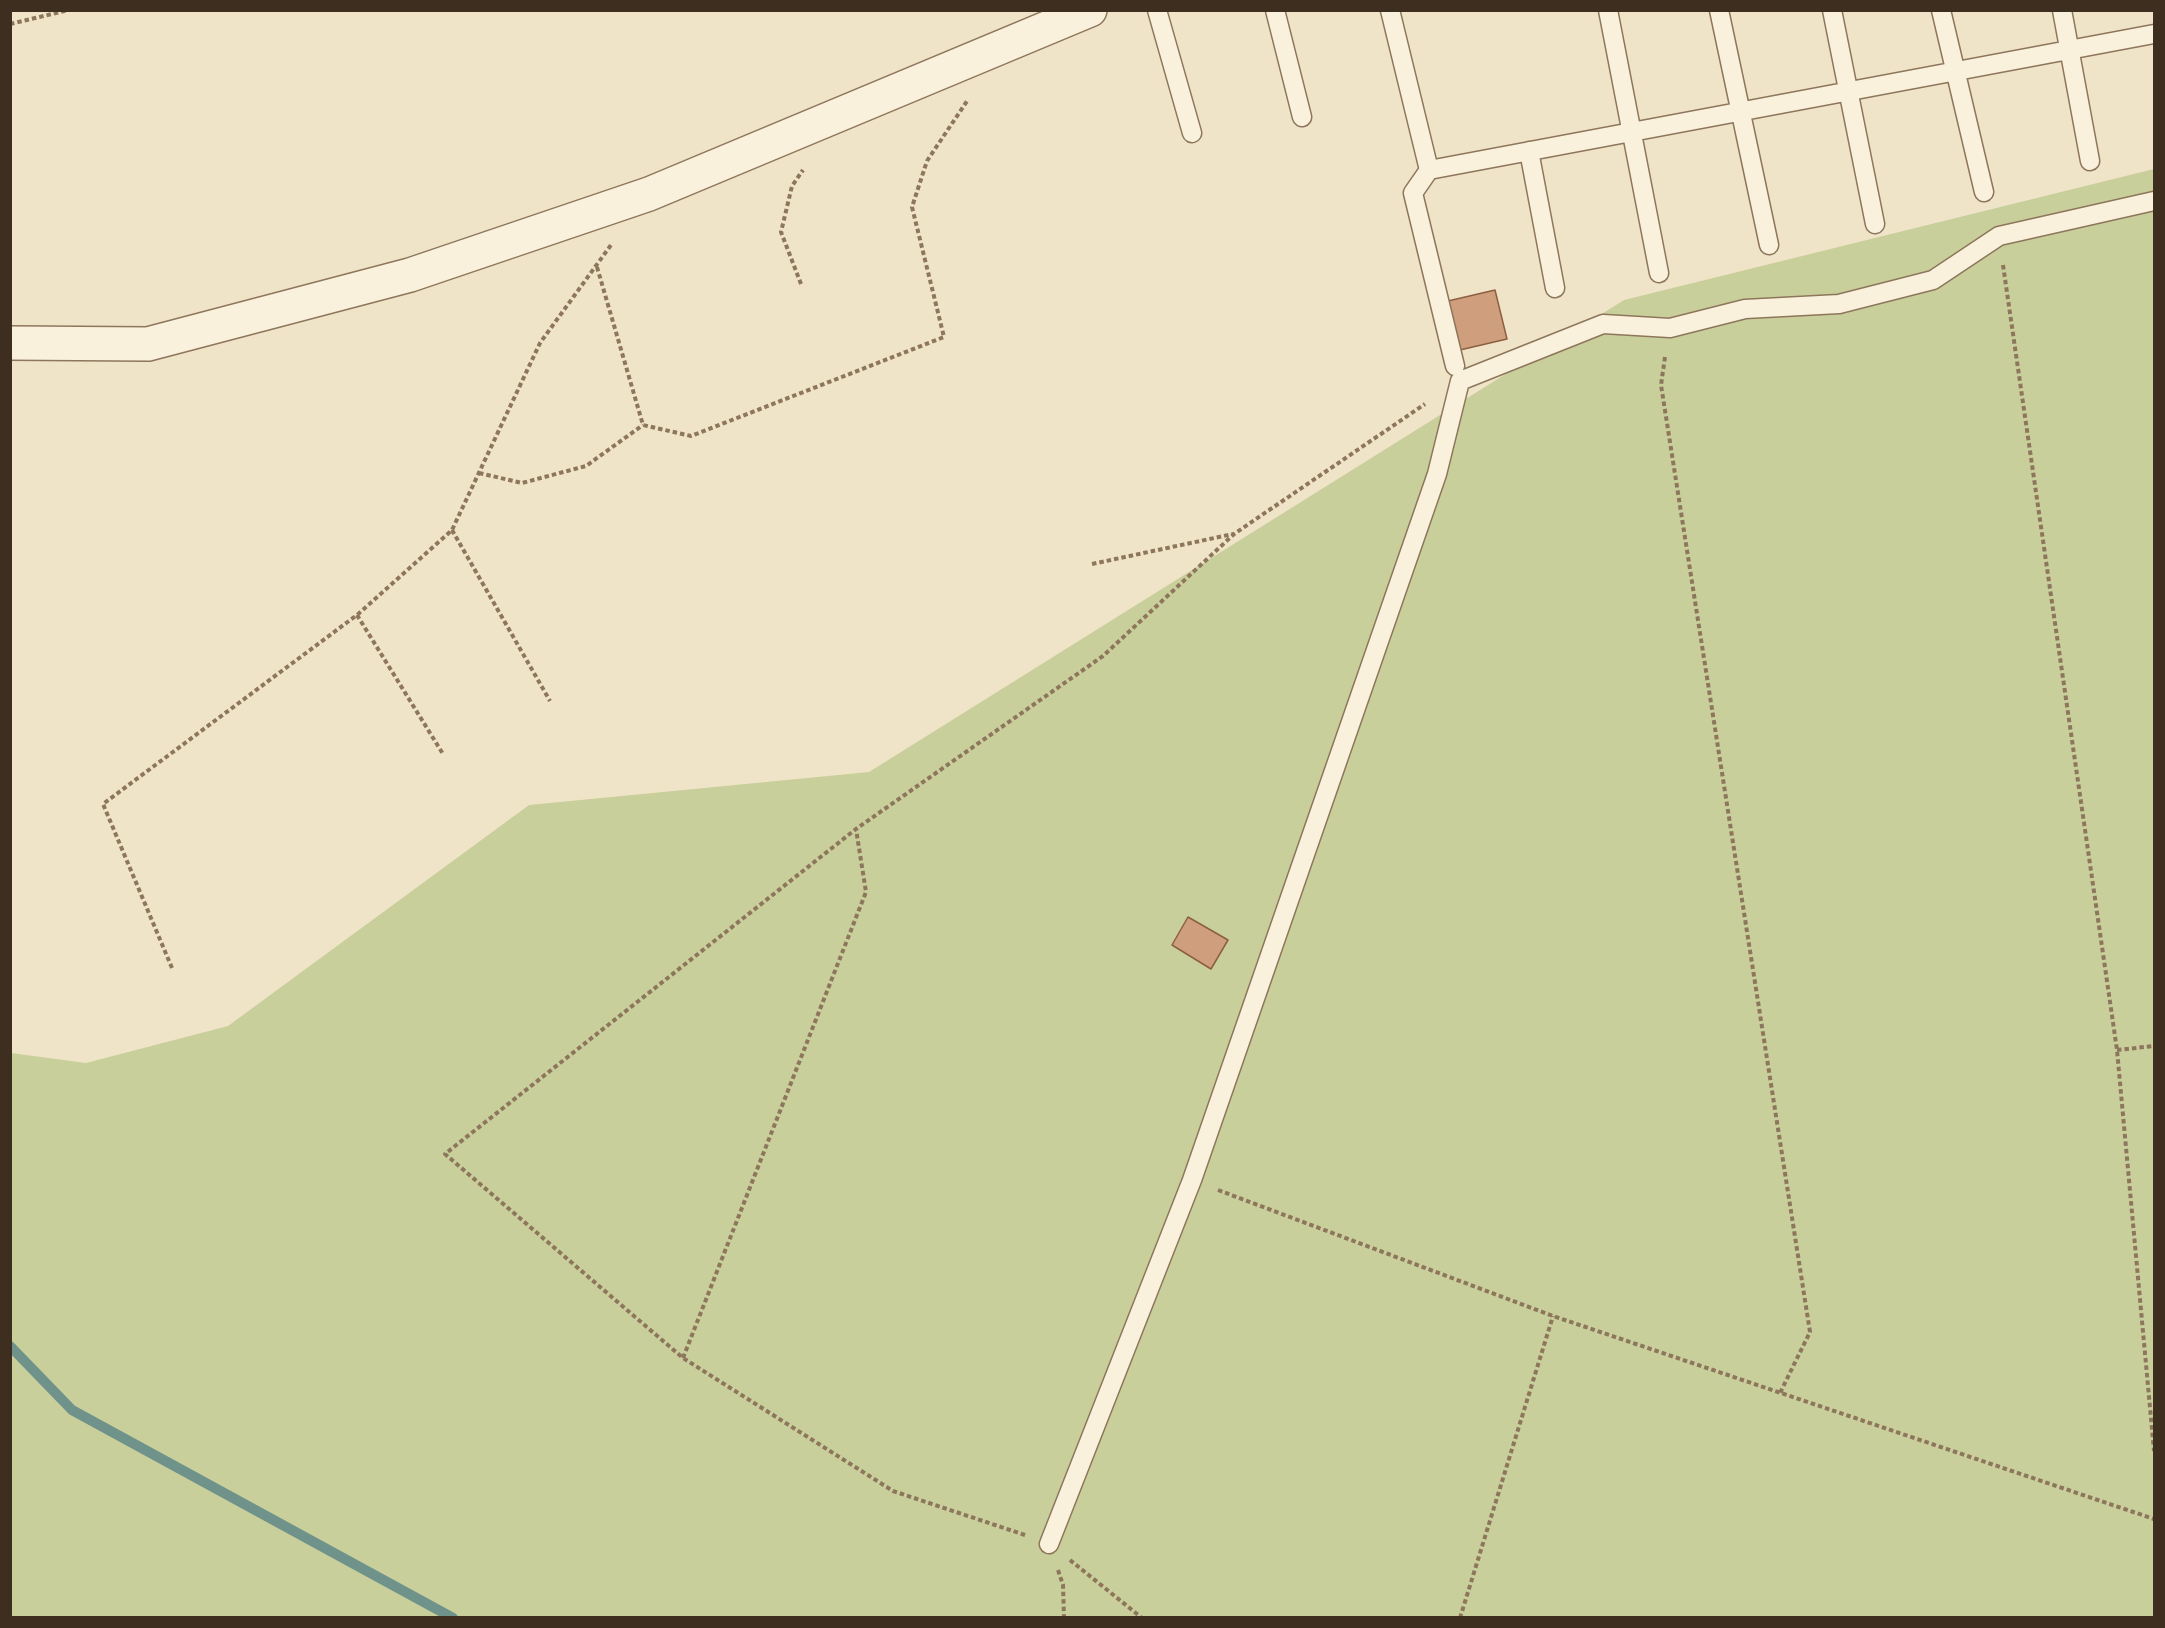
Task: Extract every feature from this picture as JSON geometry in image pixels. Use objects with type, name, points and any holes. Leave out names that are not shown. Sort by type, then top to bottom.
[{"type":"street","points":[[10,343],[148,344],[410,275],[649,194],[1090,10]]},
{"type":"lane","points":[[1157,10],[1192,133]]},
{"type":"lane","points":[[1275,10],[1302,117]]},
{"type":"lane","points":[[1390,10],[1429,170]]},
{"type":"lane","points":[[1608,10],[1659,273]]},
{"type":"lane","points":[[1719,10],[1769,245]]},
{"type":"lane","points":[[1832,10],[1875,224]]},
{"type":"lane","points":[[1941,10],[1984,192]]},
{"type":"lane","points":[[2061,10],[2090,161]]},
{"type":"lane","points":[[1048,1544],[1192,1180],[1437,474],[1458,373],[1413,193],[1429,170],[2154,34]]},
{"type":"lane","points":[[1529,151],[1555,288]]},
{"type":"lane","points":[[1458,373],[1603,324],[1670,328],[1745,309],[1839,304],[1933,280],[1999,236],[2154,201]]},
{"type":"path","points":[[10,24],[69,10]]},
{"type":"path","points":[[479,473],[522,483],[586,466],[643,425],[691,436],[944,337],[912,207],[927,161],[967,102],[991,52]]},
{"type":"path","points":[[801,284],[781,232],[792,186],[805,166]]},
{"type":"path","points":[[1999,236],[2117,1050],[2154,1451]]},
{"type":"path","points":[[172,968],[103,804],[357,615],[452,530],[540,343],[616,239]]},
{"type":"path","points":[[596,266],[643,425]]},
{"type":"path","points":[[1670,328],[1660,385],[1810,1332],[1780,1393]]},
{"type":"path","points":[[1142,1617],[1048,1544],[893,1491],[683,1358],[445,1154],[856,829],[1103,656],[1234,534],[1458,373]]},
{"type":"path","points":[[452,530],[550,701]]},
{"type":"path","points":[[1092,564],[1234,534]]},
{"type":"path","points":[[357,615],[443,754]]},
{"type":"path","points":[[683,1358],[866,892],[856,829]]},
{"type":"path","points":[[2117,1050],[2154,1046]]},
{"type":"path","points":[[1192,1180],[1553,1316],[2154,1519]]},
{"type":"path","points":[[1460,1617],[1553,1316]]},
{"type":"path","points":[[1048,1544],[1063,1585],[1064,1617]]},
{"type":"green space","points":[[2154,169],[2154,1617],[11,1618],[11,1053],[86,1063],[228,1026],[529,805],[869,772],[1624,300]]},
{"type":"building","points":[[1495,290],[1507,339],[1460,350],[1448,301]]},
{"type":"building","points":[[1188,917],[1228,940],[1211,969],[1172,945]]},
{"type":"waterway","points":[[10,1346],[72,1410],[453,1618]]}]
